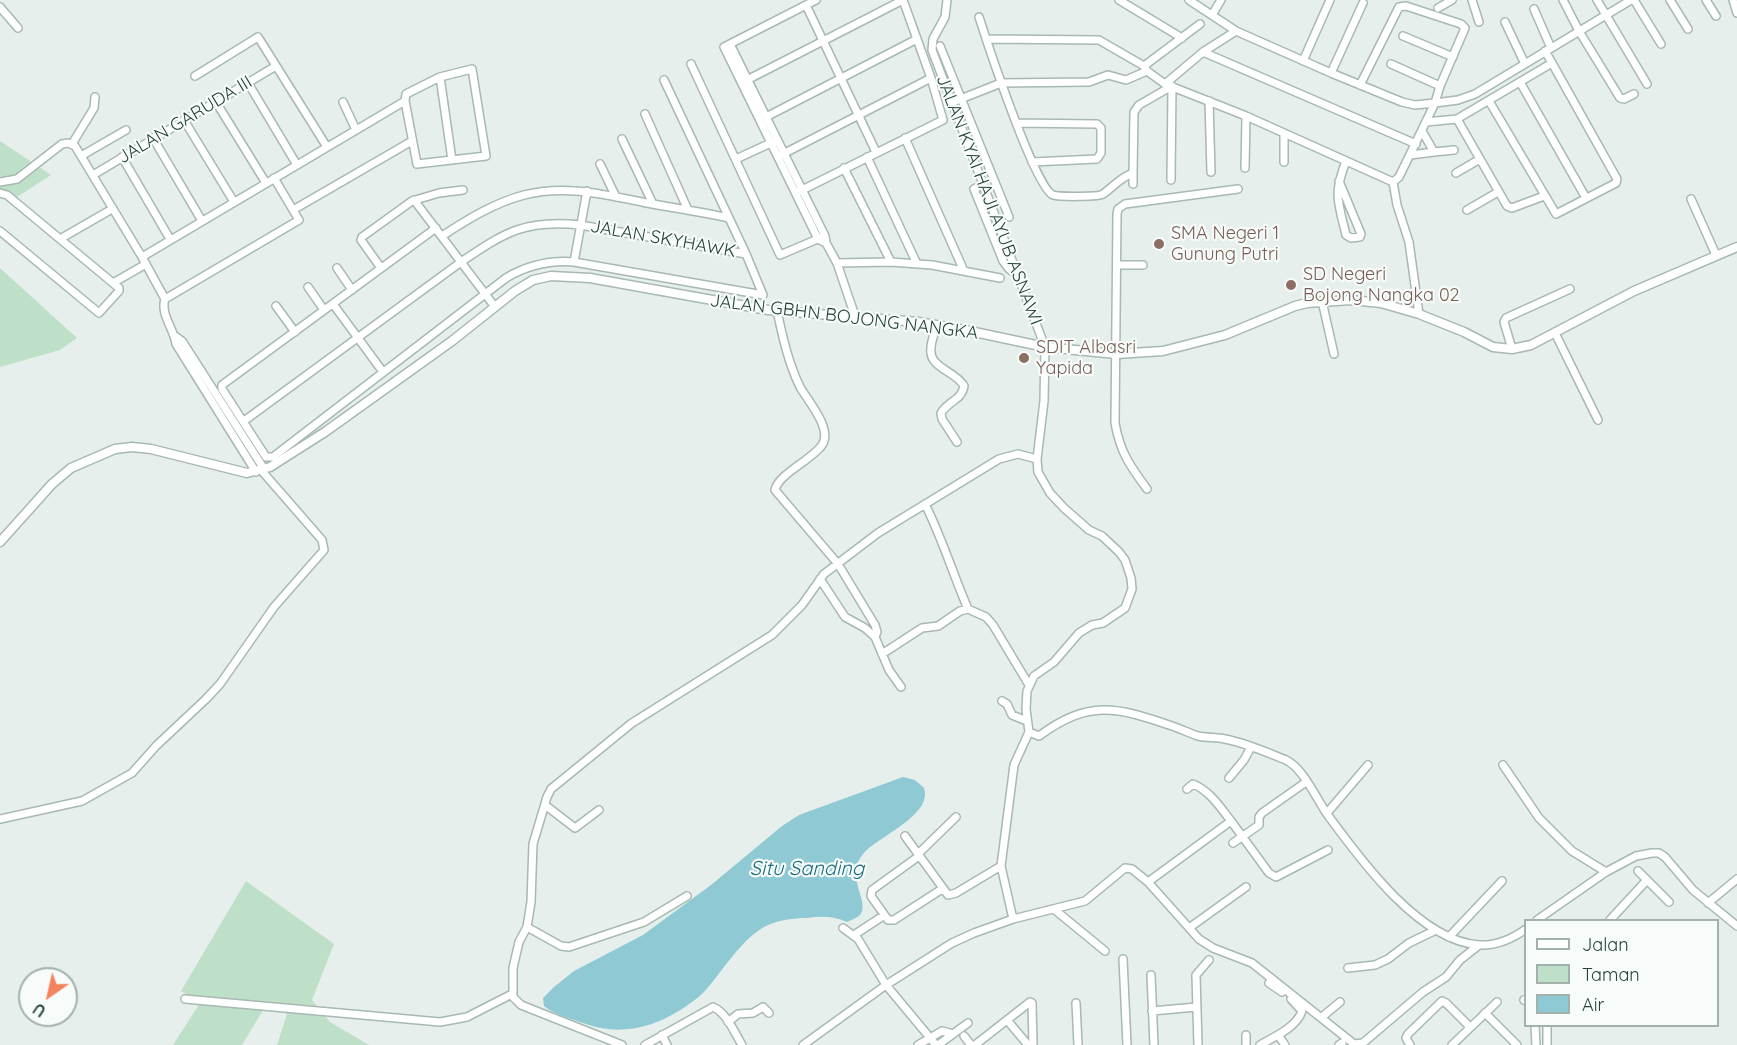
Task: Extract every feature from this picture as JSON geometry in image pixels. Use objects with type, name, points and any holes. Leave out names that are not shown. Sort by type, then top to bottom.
[{"type":"street","points":[[816,0],[730,44],[745,82],[837,263],[855,316]]},
{"type":"street","points":[[745,82],[903,0],[931,78],[943,120],[799,191]]},
{"type":"street","name":"JALAN KYAI HAJI AYUB ASNAWI","points":[[947,0],[945,17],[931,44],[982,185],[1045,347],[1044,401],[1036,459],[1038,472],[1050,493],[1089,530],[1102,536],[1125,560],[1132,589],[1129,599],[1119,613],[1079,633],[1054,662],[1034,676],[1029,685]]},
{"type":"street","points":[[1119,0],[1182,38]]},
{"type":"street","points":[[1189,0],[1212,15],[1231,34],[1431,113],[1457,118],[1551,62]]},
{"type":"street","points":[[1212,15],[1221,0]]},
{"type":"street","points":[[1303,61],[1330,0]]},
{"type":"street","points":[[1438,8],[1452,0]]},
{"type":"street","points":[[1472,0],[1479,22]]},
{"type":"street","points":[[1563,0],[1620,98],[1624,99],[1634,94]]},
{"type":"street","points":[[1597,0],[1647,84]]},
{"type":"street","points":[[1431,113],[1475,94],[1632,0],[1661,44]]},
{"type":"street","points":[[1670,0],[1688,29]]},
{"type":"street","points":[[1706,0],[1716,16]]},
{"type":"street","points":[[1733,0],[1737,13]]},
{"type":"street","points":[[1331,73],[1363,3]]},
{"type":"street","points":[[806,5],[876,152]]},
{"type":"street","points":[[1360,85],[1401,6],[1463,26],[1464,31],[1431,113],[1399,177],[1393,182]]},
{"type":"street","points":[[0,7],[18,28]]},
{"type":"street","points":[[1489,101],[1556,214],[1616,183],[1617,178],[1551,62],[1534,9]]},
{"type":"street","points":[[979,17],[1001,83],[1032,162],[1046,190],[1053,195],[1061,196],[1100,196],[1133,173]]},
{"type":"street","points":[[1505,22],[1525,64]]},
{"type":"street","points":[[953,102],[1001,83],[1089,82],[1108,75],[1126,80],[1146,69],[1200,24]]},
{"type":"street","points":[[1133,184],[1134,112],[1139,105],[1168,85],[1203,52],[1231,34]]},
{"type":"street","points":[[195,76],[256,36],[327,147]]},
{"type":"street","points":[[1403,36],[1453,57]]},
{"type":"street","points":[[766,117],[917,39]]},
{"type":"street","points":[[986,39],[1100,40],[1168,85],[1246,116],[1393,182]]},
{"type":"street","points":[[940,46],[1008,214],[994,216]]},
{"type":"street","points":[[1203,52],[1416,144]]},
{"type":"street","points":[[691,63],[780,255],[823,239]]},
{"type":"street","points":[[1391,64],[1440,86]]},
{"type":"street","name":"JALAN GARUDA III","points":[[93,175],[276,66]]},
{"type":"street","points":[[474,70],[487,154],[485,157],[417,164],[405,101],[405,94],[440,77],[474,70]]},
{"type":"street","points":[[440,77],[452,160]]},
{"type":"street","points":[[781,155],[931,78]]},
{"type":"street","points":[[664,80],[763,295],[773,311],[788,362],[819,418],[825,434],[822,445],[779,481],[775,490],[838,564],[875,625],[877,632],[875,637]]},
{"type":"street","points":[[745,82],[766,117],[774,141]]},
{"type":"street","points":[[1520,82],[1586,198]]},
{"type":"street","points":[[248,83],[297,165]]},
{"type":"street","points":[[1168,85],[1171,180]]},
{"type":"street","points":[[72,144],[94,108],[95,98]]},
{"type":"street","points":[[142,256],[405,101]]},
{"type":"street","points":[[1209,101],[1210,172]]},
{"type":"street","points":[[216,102],[266,183]]},
{"type":"street","points":[[343,102],[356,130]]},
{"type":"street","points":[[645,114],[688,210]]},
{"type":"street","points":[[1245,168],[1246,116]]},
{"type":"street","points":[[1457,118],[1509,208],[1544,196]]},
{"type":"street","points":[[184,120],[234,202]]},
{"type":"street","points":[[1018,123],[1078,122],[1097,124],[1101,128],[1101,153],[1097,159],[1032,162]]},
{"type":"street","points":[[81,156],[126,130]]},
{"type":"street","points":[[1422,131],[1434,152]]},
{"type":"street","points":[[1284,133],[1284,162]]},
{"type":"street","points":[[153,138],[202,220]]},
{"type":"street","points":[[905,138],[964,271]]},
{"type":"street","points":[[622,140],[653,204]]},
{"type":"street","points":[[293,210],[412,141]]},
{"type":"street","points":[[736,159],[774,141]]},
{"type":"street","points":[[0,182],[16,178],[62,144],[72,144]]},
{"type":"street","points":[[0,819],[82,801],[132,773],[156,746],[206,699],[228,673],[274,608],[324,550],[322,540],[260,470],[176,344],[174,333],[163,310],[165,299],[142,256],[72,144]]},
{"type":"street","points":[[1410,155],[1454,150]]},
{"type":"street","points":[[122,157],[170,239]]},
{"type":"street","points":[[867,157],[918,264]]},
{"type":"street","points":[[1456,173],[1480,159]]},
{"type":"street","points":[[1339,181],[1361,234],[1360,237],[1351,238],[1346,235],[1336,195],[1339,181],[1346,161]]},
{"type":"street","points":[[600,164],[616,197]]},
{"type":"street","points":[[844,168],[891,262]]},
{"type":"street","points":[[165,299],[299,220],[274,178]]},
{"type":"street","points":[[1393,182],[1397,205],[1409,242],[1419,314]]},
{"type":"street","points":[[982,185],[974,189],[1003,261],[1016,274]]},
{"type":"street","points":[[1147,489],[1126,460],[1115,423],[1117,214],[1121,206],[1125,204],[1238,189]]},
{"type":"street","points":[[381,268],[361,240],[362,237],[414,200],[439,193],[463,190]]},
{"type":"street","points":[[442,236],[484,210],[524,195],[551,190],[587,191],[729,218]]},
{"type":"street","points":[[574,262],[587,191]]},
{"type":"street","points":[[1467,210],[1498,192]]},
{"type":"street","points":[[0,194],[7,195],[119,288],[119,291],[99,314],[0,231]]},
{"type":"street","points":[[1691,199],[1716,255]]},
{"type":"street","points":[[414,200],[495,306]]},
{"type":"street","points":[[60,239],[112,209]]},
{"type":"street","name":"JALAN SKYHAWK","points":[[244,421],[461,262],[495,239],[518,229],[554,222],[746,254]]},
{"type":"street","points":[[436,228],[222,385],[222,389],[266,457],[273,457],[506,278],[524,269],[551,261],[574,262],[763,295]]},
{"type":"street","points":[[1570,289],[1506,318],[1504,322],[1512,349],[1531,345],[1634,291],[1737,247]]},
{"type":"street","points":[[837,263],[918,264],[1000,278]]},
{"type":"street","points":[[113,283],[146,264]]},
{"type":"street","points":[[1117,266],[1143,265]]},
{"type":"street","points":[[337,268],[352,290]]},
{"type":"street","name":"JALAN GBHN BOJONG NANGKA","points":[[260,470],[283,460],[325,432],[452,341],[515,291],[534,280],[551,276],[590,278],[773,311],[855,316],[937,325],[1045,347],[1116,354],[1143,353],[1181,347],[1231,333],[1284,309],[1306,303],[1367,300],[1419,314],[1493,346],[1512,349]]},
{"type":"street","points":[[308,287],[324,310]]},
{"type":"street","points":[[1322,301],[1334,354]]},
{"type":"street","points":[[333,304],[383,372]]},
{"type":"street","points":[[276,306],[295,332]]},
{"type":"street","points":[[937,325],[930,349],[931,356],[934,362],[957,377],[964,386],[963,393],[948,404],[941,413],[957,442]]},
{"type":"street","points":[[1555,333],[1598,420]]},
{"type":"street","points":[[0,542],[52,484],[71,468],[116,448],[151,449],[247,473],[260,470]]},
{"type":"street","points":[[622,1045],[521,1005],[514,1000],[512,994],[513,968],[519,942],[527,927],[531,902],[533,844],[551,789],[632,723],[772,635],[802,605],[820,579],[878,533],[999,459],[1018,454],[1036,459]]},
{"type":"street","points":[[925,504],[945,546],[950,568],[968,609],[986,617],[993,625],[1029,685],[1026,698],[1029,732],[1014,765],[1001,866],[1013,919]]},
{"type":"street","points":[[820,579],[845,617],[865,628],[875,637],[889,670],[901,687]]},
{"type":"street","points":[[882,654],[916,631],[926,626],[938,626],[968,609]]},
{"type":"street","points":[[1002,701],[1007,704],[1012,715],[1027,721]]},
{"type":"street","points":[[1029,732],[1039,736],[1077,714],[1092,709],[1102,709],[1139,715],[1199,736],[1225,739],[1291,762],[1327,813],[1393,895],[1436,930],[1449,937],[1479,945],[1506,941],[1524,930]]},
{"type":"street","points":[[1229,778],[1244,760],[1251,747]]},
{"type":"street","points":[[1327,813],[1368,765]]},
{"type":"street","points":[[1503,765],[1539,818],[1572,851],[1606,872]]},
{"type":"street","points":[[1233,843],[1259,825],[1259,817],[1262,813],[1306,782]]},
{"type":"street","points":[[1187,789],[1193,784],[1209,794],[1232,821],[1269,873],[1276,877],[1328,850]]},
{"type":"street","points":[[545,805],[575,828],[599,810]]},
{"type":"street","points":[[942,889],[894,920],[888,920],[883,916],[871,896],[872,890],[919,855],[956,817]]},
{"type":"street","points":[[1148,882],[1232,821]]},
{"type":"street","points":[[905,836],[948,895],[1001,866]]},
{"type":"street","points":[[1539,919],[1606,872],[1644,853],[1659,854],[1665,857],[1693,890],[1737,926]]},
{"type":"street","points":[[803,1045],[886,985],[964,937],[1013,919],[1085,901],[1125,868],[1131,869],[1148,882],[1204,944],[1252,963],[1354,1044],[1363,1043],[1422,992],[1446,977],[1460,960],[1479,945]]},
{"type":"street","points":[[1638,871],[1669,902]]},
{"type":"street","points":[[1708,903],[1737,879]]},
{"type":"street","points":[[1612,919],[1647,880]]},
{"type":"street","points":[[1449,937],[1502,881]]},
{"type":"street","points":[[1189,928],[1246,887]]},
{"type":"street","points":[[527,927],[561,946],[569,947],[644,921],[687,896]]},
{"type":"street","points":[[1055,910],[1105,951]]},
{"type":"street","points":[[855,935],[883,916]]},
{"type":"street","points":[[843,928],[855,935],[886,985],[937,1045],[969,1023]]},
{"type":"street","points":[[1348,968],[1375,965],[1388,959],[1409,943],[1436,930]]},
{"type":"street","points":[[1123,959],[1127,1045]]},
{"type":"street","points":[[1198,1045],[1196,975],[1209,960]]},
{"type":"street","points":[[1150,975],[1154,1045]]},
{"type":"street","points":[[1260,1045],[1278,1035],[1299,1018],[1302,1011],[1290,998],[1269,983]]},
{"type":"street","points":[[185,999],[440,1022],[467,1017],[512,994]]},
{"type":"street","points":[[1410,1045],[1406,1038],[1408,1035],[1442,1001],[1470,1027]]},
{"type":"street","points":[[964,1036],[973,1045],[1032,1002],[1034,1045]]},
{"type":"street","points":[[1322,1017],[1340,1002]]},
{"type":"street","points":[[1455,1044],[1497,1002]]},
{"type":"street","points":[[1076,1004],[1078,1045]]},
{"type":"street","points":[[728,1022],[738,1014],[753,1013],[763,1007],[769,1012]]},
{"type":"street","points":[[1152,1011],[1196,1007]]},
{"type":"street","points":[[645,1045],[709,1008],[719,1010],[742,1045]]},
{"type":"street","points":[[1485,1013],[1517,1045]]},
{"type":"street","points":[[1007,1020],[1028,1045]]},
{"type":"street","points":[[1535,1027],[1536,1045]]},
{"type":"street","points":[[1546,1027],[1547,1045]]},
{"type":"street","points":[[918,1045],[942,1031],[953,1034]]},
{"type":"street","points":[[662,1035],[667,1045]]},
{"type":"street","points":[[1246,1035],[1246,1045]]},
{"type":"street","points":[[1278,1035],[1285,1045]]},
{"type":"green space","points":[[0,141],[51,175],[14,199],[0,198]]},
{"type":"green space","points":[[0,268],[77,338],[60,350],[0,367]]},
{"type":"green space","points":[[246,881],[334,944],[312,1000],[330,1022],[369,1045],[277,1045],[287,1014],[265,1007],[242,1045],[173,1045],[200,1003],[181,991]]},
{"type":"water","name":"Situ Sanding","points":[[903,777],[915,780],[924,788],[925,798],[913,816],[871,846],[858,861],[856,879],[862,910],[857,917],[847,922],[827,917],[797,918],[766,926],[757,931],[741,947],[699,997],[671,1016],[647,1025],[623,1030],[599,1028],[553,1012],[544,1006],[543,998],[574,971],[643,935],[711,885],[782,826],[799,815]]},
{"type":"place","name":"SMA Negeri 1 Gunung Putri","points":[[1159,244]]},
{"type":"place","name":"SD Negeri Bojong Nangka 02","points":[[1291,285]]},
{"type":"place","name":"SDIT Albasri Yapida","points":[[1024,358]]}]
